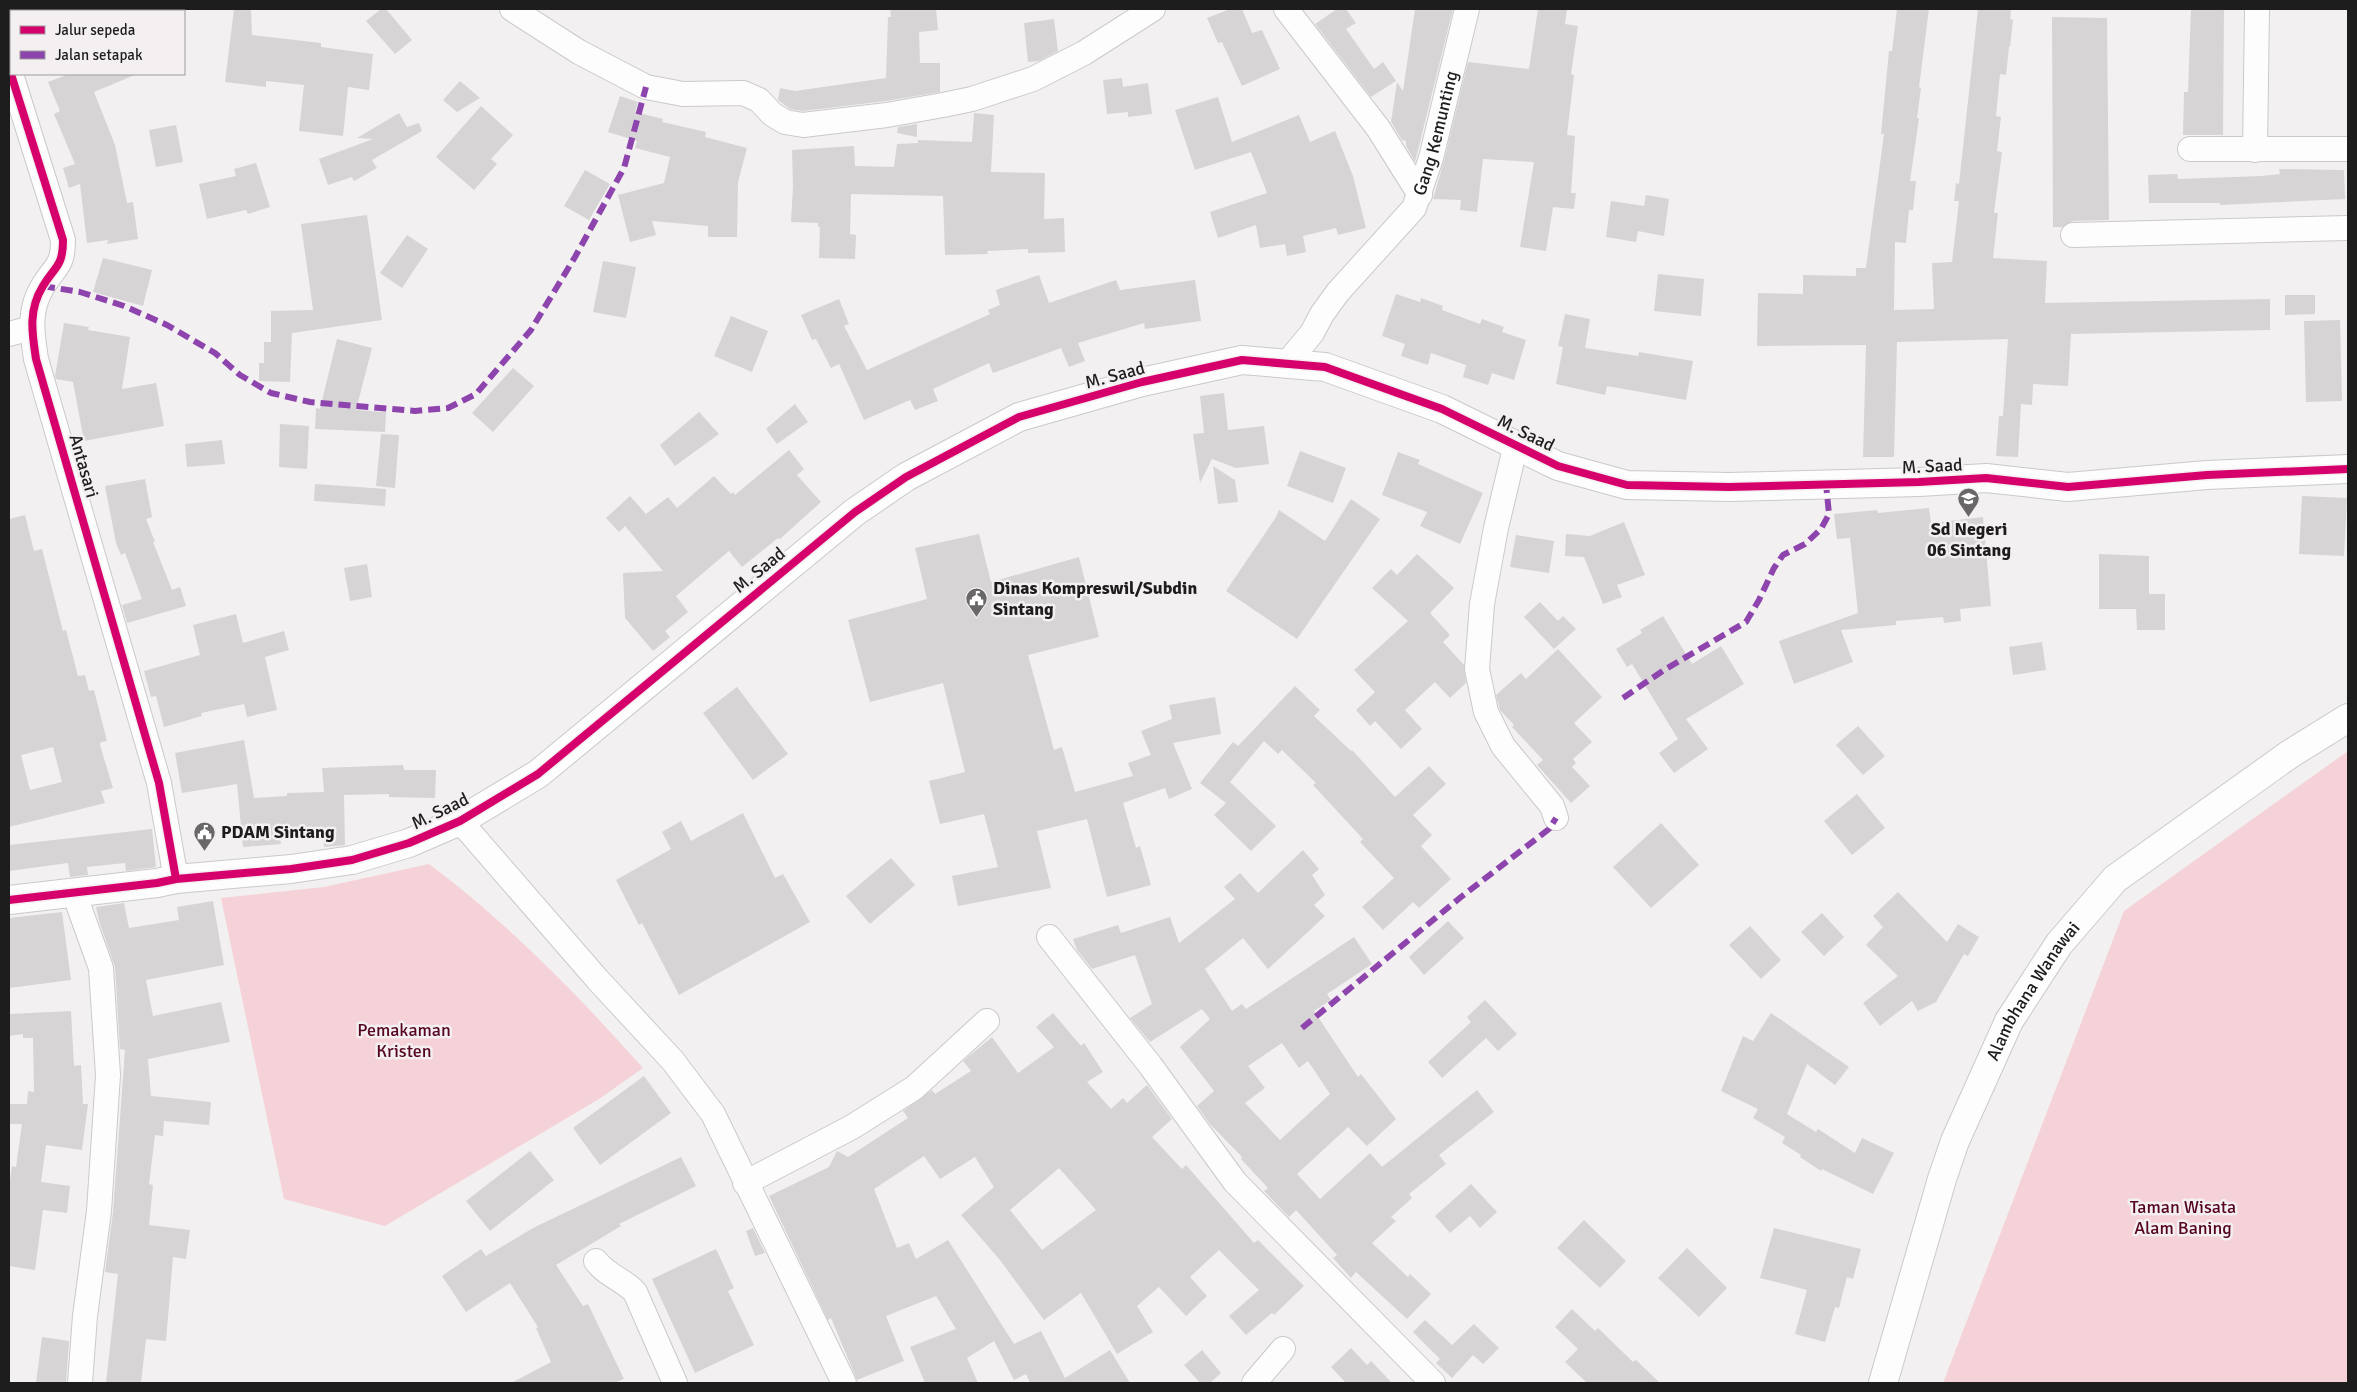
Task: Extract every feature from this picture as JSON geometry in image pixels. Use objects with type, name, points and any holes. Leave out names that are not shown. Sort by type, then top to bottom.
[{"type":"street","points":[[512,9],[579,52],[646,87],[683,94],[743,93],[759,100],[772,114],[785,122],[803,125],[877,117],[943,106],[972,99],[1033,79],[1084,53],[1153,9]]},
{"type":"street","points":[[1286,9],[1378,128],[1420,195]]},
{"type":"street","name":"Gang Kemunting","points":[[1287,363],[1312,333],[1322,314],[1338,292],[1399,227],[1414,208],[1420,195],[1468,9]]},
{"type":"street","points":[[2256,150],[2257,9]]},
{"type":"street","name":"Antasari","points":[[11,75],[62,240],[62,257],[56,270],[43,286],[35,305],[20,331],[36,359],[159,783],[176,879]]},
{"type":"street","points":[[2190,149],[2348,149]]},
{"type":"street","points":[[2073,235],[2348,228]]},
{"type":"street","name":"M. Saad","points":[[9,900],[157,883],[176,879],[291,869],[352,860],[409,843],[460,821],[538,774],[847,518],[906,477],[1020,417],[1142,382],[1242,360],[1325,368],[1442,409],[1558,466],[1628,485],[1729,487],[1919,482],[1986,478],[2068,487],[2207,475],[2348,469]]},
{"type":"street","points":[[1516,444],[1496,528],[1482,604],[1477,669],[1486,712],[1503,746],[1552,806],[1556,818]]},
{"type":"street","name":"Alambhana Wanawai","points":[[1883,1383],[1942,1180],[1956,1141],[2009,1021],[2059,944],[2115,879],[2290,754],[2348,718]]},
{"type":"street","points":[[460,821],[689,1081],[713,1114],[745,1184],[844,1383]]},
{"type":"street","points":[[74,893],[101,968],[108,1075],[100,1202],[84,1316],[80,1383]]},
{"type":"street","points":[[1049,937],[1150,1065],[1235,1182],[1424,1380]]},
{"type":"street","points":[[745,1184],[852,1127],[914,1088],[986,1021]]},
{"type":"street","points":[[596,1261],[605,1270],[628,1284],[635,1292],[676,1383]]},
{"type":"street","points":[[1254,1383],[1282,1349]]},
{"type":"green space","name":"Taman Wisata Alam Baning","points":[[2348,751],[2348,1383],[1943,1383],[2124,911]]},
{"type":"green space","name":"Pemakaman Kristen","points":[[429,864],[487,910],[514,935],[568,987],[643,1068],[599,1099],[385,1226],[284,1199],[221,898],[324,887]]},
{"type":"building","points":[[234,9],[251,9],[252,35],[321,43],[321,47],[373,54],[369,90],[348,87],[343,136],[299,131],[304,85],[266,81],[266,87],[225,82]]},
{"type":"building","points":[[381,9],[386,9],[412,40],[395,54],[366,21]]},
{"type":"building","points":[[890,9],[936,9],[938,30],[919,32],[920,63],[940,63],[940,92],[803,111],[790,109],[778,100],[780,88],[795,91],[886,78],[888,17],[891,17]]},
{"type":"building","points":[[1230,9],[1242,9],[1252,33],[1262,30],[1280,69],[1242,86],[1222,42],[1218,43],[1207,18]]},
{"type":"building","points":[[1337,9],[1346,9],[1356,23],[1346,29],[1374,69],[1383,62],[1396,81],[1371,97],[1315,24]]},
{"type":"building","points":[[1415,9],[1453,9],[1415,162],[1406,146],[1406,141],[1402,140],[1391,122],[1397,82],[1403,91]]},
{"type":"building","points":[[1538,9],[1567,9],[1565,24],[1578,26],[1571,74],[1574,75],[1567,135],[1575,136],[1571,193],[1576,193],[1574,209],[1553,207],[1546,251],[1520,247],[1534,162],[1483,159],[1477,212],[1460,210],[1461,200],[1433,199],[1468,62],[1529,69]]},
{"type":"building","points":[[1897,9],[1929,9],[1919,87],[1921,88],[1917,118],[1919,118],[1910,181],[1916,181],[1913,210],[1909,210],[1906,243],[1895,242],[1894,310],[1934,309],[1932,263],[1952,262],[1959,201],[1954,201],[1956,183],[1959,184],[1978,9],[2011,9],[2010,19],[2013,20],[2010,47],[2006,75],[2000,74],[1996,116],[2001,117],[1997,151],[2002,152],[1994,213],[1998,213],[1993,258],[2047,261],[2045,303],[2270,299],[2270,330],[2071,334],[2068,386],[2033,384],[2032,405],[2021,404],[2018,457],[1996,456],[1999,416],[2003,416],[2008,339],[1897,342],[1894,457],[1863,457],[1866,345],[1757,346],[1758,293],[1803,294],[1803,275],[1856,276],[1856,268],[1866,268],[1884,134],[1881,134],[1889,51],[1892,51]]},
{"type":"building","points":[[2191,9],[2224,9],[2223,135],[2183,135],[2184,92],[2188,92]]},
{"type":"building","points":[[2052,17],[2107,18],[2109,220],[2073,221],[2062,227],[2053,227]]},
{"type":"building","points":[[1054,19],[1058,51],[1039,61],[1028,62],[1024,23]]},
{"type":"building","points":[[66,75],[135,75],[94,92],[115,145],[127,203],[133,202],[138,239],[107,244],[108,240],[87,243],[80,184],[69,188],[63,168],[75,164],[54,114],[60,111],[48,82]]},
{"type":"building","points":[[1122,78],[1123,87],[1148,83],[1152,114],[1128,117],[1128,112],[1107,114],[1103,80]]},
{"type":"building","points":[[460,81],[480,98],[457,112],[443,100]]},
{"type":"building","points":[[620,96],[638,102],[635,112],[663,119],[662,122],[706,132],[705,137],[747,148],[738,182],[737,237],[708,237],[708,226],[652,221],[656,235],[630,242],[618,195],[664,183],[670,157],[635,148],[637,141],[608,132]]},
{"type":"building","points":[[1218,97],[1232,142],[1299,115],[1310,142],[1335,131],[1353,176],[1366,228],[1338,235],[1336,228],[1303,236],[1306,252],[1287,256],[1285,244],[1260,248],[1256,225],[1218,238],[1210,212],[1267,193],[1251,152],[1195,170],[1175,110]]},
{"type":"building","points":[[481,106],[513,135],[491,159],[497,164],[474,190],[436,157]]},
{"type":"building","points":[[399,113],[407,127],[419,123],[422,131],[372,160],[377,168],[354,181],[352,177],[328,185],[319,159],[373,139],[357,138]]},
{"type":"building","points":[[974,113],[994,115],[991,172],[1045,173],[1044,219],[1064,218],[1065,252],[1028,253],[1028,249],[987,251],[988,254],[945,255],[943,196],[851,194],[850,234],[856,235],[855,259],[819,258],[820,227],[818,227],[818,223],[791,222],[792,150],[854,146],[855,166],[894,167],[897,144],[918,143],[918,140],[972,142]]},
{"type":"building","points":[[917,124],[917,137],[897,133],[898,127]]},
{"type":"building","points":[[176,125],[183,162],[156,167],[149,130]]},
{"type":"building","points":[[256,163],[270,207],[248,214],[246,210],[207,219],[199,184],[236,176],[234,169]]},
{"type":"building","points":[[2279,169],[2344,170],[2345,199],[2220,205],[2220,203],[2149,203],[2148,175],[2177,174],[2178,179],[2261,176],[2280,174]]},
{"type":"building","points":[[585,170],[610,184],[589,220],[564,206]]},
{"type":"building","points":[[1646,195],[1669,199],[1664,236],[1638,231],[1636,242],[1606,237],[1611,201],[1644,206]]},
{"type":"building","points":[[367,215],[382,320],[292,333],[290,382],[259,381],[259,363],[264,363],[264,342],[271,342],[271,311],[313,310],[301,224]]},
{"type":"building","points":[[407,235],[428,249],[402,288],[380,273]]},
{"type":"building","points":[[103,258],[152,270],[143,306],[93,292]]},
{"type":"building","points":[[603,261],[636,267],[626,318],[593,312]]},
{"type":"building","points":[[1658,274],[1704,279],[1701,316],[1654,311]]},
{"type":"building","points":[[1039,275],[1049,303],[1116,280],[1120,290],[1195,280],[1201,321],[1145,329],[1144,323],[1078,343],[1085,361],[1069,367],[1061,348],[993,373],[989,363],[933,389],[938,401],[915,410],[910,400],[864,420],[839,364],[831,368],[816,339],[812,340],[801,315],[839,299],[849,324],[844,326],[867,370],[990,314],[988,310],[1000,305],[996,290]]},
{"type":"building","points":[[1396,294],[1420,302],[1421,298],[1443,306],[1442,310],[1480,324],[1482,319],[1504,327],[1502,332],[1526,340],[1514,380],[1492,373],[1488,385],[1463,377],[1466,365],[1431,353],[1428,365],[1401,356],[1405,344],[1382,336]]},
{"type":"building","points":[[2285,295],[2315,295],[2315,314],[2285,315]]},
{"type":"building","points":[[1565,314],[1590,319],[1585,348],[1638,356],[1639,352],[1693,361],[1686,400],[1607,386],[1605,395],[1556,384],[1563,347],[1558,346]]},
{"type":"building","points":[[731,316],[768,331],[752,372],[714,356]]},
{"type":"building","points":[[2340,320],[2342,401],[2306,402],[2304,321]]},
{"type":"building","points":[[64,323],[89,327],[88,330],[130,337],[122,389],[156,383],[164,426],[84,441],[73,382],[56,379],[55,376]]},
{"type":"building","points":[[337,339],[372,348],[356,410],[386,412],[385,432],[315,429],[316,408],[320,409]]},
{"type":"building","points":[[513,368],[534,386],[493,432],[472,413]]},
{"type":"building","points":[[1224,393],[1228,430],[1264,426],[1269,464],[1236,468],[1212,459],[1200,483],[1193,434],[1204,433],[1200,396]]},
{"type":"building","points":[[795,404],[808,422],[777,444],[766,429]]},
{"type":"building","points":[[699,412],[719,434],[675,466],[660,445]]},
{"type":"building","points":[[280,424],[309,426],[307,469],[279,467]]},
{"type":"building","points":[[381,434],[399,435],[395,488],[376,486]]},
{"type":"building","points":[[222,440],[225,464],[187,467],[185,444]]},
{"type":"building","points":[[789,450],[804,469],[797,475],[821,502],[780,539],[778,538],[742,567],[729,551],[676,596],[688,612],[665,631],[670,637],[653,651],[625,618],[623,573],[663,571],[625,526],[619,532],[606,518],[630,496],[646,514],[668,497],[677,508],[714,476],[731,494],[733,492],[735,495]]},
{"type":"building","points":[[1300,451],[1346,468],[1333,503],[1287,486]]},
{"type":"building","points":[[1398,452],[1420,460],[1418,464],[1483,493],[1460,544],[1420,526],[1427,512],[1382,495]]},
{"type":"building","points":[[1213,466],[1235,480],[1238,502],[1218,504]]},
{"type":"building","points":[[145,479],[152,517],[146,519],[155,542],[153,542],[172,590],[180,587],[186,606],[127,623],[122,605],[142,599],[125,553],[121,555],[116,543],[105,486]]},
{"type":"building","points":[[315,484],[386,489],[385,506],[314,501]]},
{"type":"building","points":[[2302,496],[2347,498],[2344,556],[2299,554]]},
{"type":"building","points":[[1351,499],[1380,519],[1297,639],[1226,591],[1279,510],[1325,541]]},
{"type":"building","points":[[1929,508],[1931,523],[1983,517],[1991,606],[1960,609],[1961,621],[1944,623],[1943,617],[1896,621],[1896,625],[1841,630],[1853,662],[1794,684],[1779,641],[1858,613],[1850,538],[1837,539],[1834,514],[1877,510],[1878,513]]},
{"type":"building","points":[[25,515],[34,551],[42,549],[63,631],[66,630],[78,676],[85,675],[89,691],[94,690],[107,741],[101,742],[100,745],[113,788],[101,791],[105,803],[9,827],[9,519]],"holes":[[[53,747],[62,782],[30,790],[21,755]]]},
{"type":"building","points":[[1624,522],[1645,575],[1617,585],[1622,597],[1603,604],[1584,557],[1565,556],[1566,534],[1590,536]]},
{"type":"building","points":[[979,534],[991,582],[1079,557],[1099,637],[1028,655],[1054,750],[1062,747],[1075,792],[1133,776],[1128,763],[1151,755],[1141,731],[1172,719],[1169,705],[1215,697],[1221,734],[1173,743],[1192,789],[1169,799],[1165,788],[1123,803],[1136,848],[1140,846],[1151,885],[1107,897],[1087,819],[1037,831],[1051,888],[958,906],[952,876],[998,867],[984,814],[940,824],[929,781],[965,772],[943,683],[870,702],[848,620],[927,599],[915,548]]},
{"type":"building","points":[[1516,535],[1554,541],[1549,573],[1510,567]]},
{"type":"building","points":[[1417,554],[1454,588],[1430,613],[1450,635],[1443,642],[1464,665],[1466,683],[1450,698],[1435,682],[1405,710],[1422,729],[1401,749],[1375,721],[1370,726],[1356,710],[1375,692],[1354,670],[1408,621],[1372,588],[1391,569],[1397,575]]},
{"type":"building","points":[[2099,554],[2149,556],[2149,594],[2165,594],[2165,630],[2137,630],[2136,609],[2099,609]]},
{"type":"building","points":[[367,564],[372,597],[350,601],[344,568]]},
{"type":"building","points":[[1540,602],[1558,621],[1563,616],[1576,629],[1554,649],[1524,617]]},
{"type":"building","points":[[236,614],[243,643],[284,631],[289,650],[265,657],[277,710],[247,717],[244,704],[201,713],[202,716],[164,727],[156,696],[151,697],[144,671],[200,655],[193,625]]},
{"type":"building","points":[[1663,616],[1692,664],[1721,646],[1744,684],[1686,719],[1708,749],[1674,773],[1659,753],[1678,739],[1632,664],[1627,667],[1616,649],[1642,633],[1640,630]]},
{"type":"building","points":[[2042,642],[2046,670],[2013,675],[2009,647]]},
{"type":"building","points":[[1558,649],[1602,697],[1574,723],[1592,742],[1573,759],[1576,763],[1572,767],[1590,786],[1571,803],[1537,765],[1543,760],[1512,727],[1514,725],[1500,710],[1496,695],[1521,673],[1526,679]]},
{"type":"building","points":[[1295,686],[1320,710],[1314,716],[1352,750],[1395,797],[1429,766],[1446,784],[1413,815],[1432,835],[1421,846],[1451,879],[1419,908],[1413,902],[1383,930],[1362,907],[1394,878],[1360,842],[1363,839],[1313,785],[1316,783],[1282,750],[1278,754],[1264,741],[1230,782],[1276,826],[1251,851],[1214,815],[1226,803],[1200,783],[1233,742],[1238,746]]},
{"type":"building","points":[[737,687],[788,754],[753,780],[703,713]]},
{"type":"building","points":[[1858,726],[1885,756],[1863,775],[1836,745]]},
{"type":"building","points":[[244,740],[254,798],[287,796],[287,793],[324,792],[322,768],[403,765],[404,770],[436,770],[435,798],[389,797],[389,794],[344,795],[345,845],[324,847],[323,830],[279,831],[281,844],[243,847],[237,784],[182,793],[175,753]]},
{"type":"building","points":[[1857,794],[1885,828],[1852,855],[1824,821]]},
{"type":"building","points":[[743,813],[775,878],[783,874],[810,922],[679,995],[642,923],[639,925],[616,880],[671,849],[662,832],[681,821],[691,841]]},
{"type":"building","points":[[1661,823],[1699,865],[1651,908],[1613,867]]},
{"type":"building","points":[[152,829],[156,867],[126,871],[125,863],[87,867],[88,875],[70,877],[68,863],[9,871],[9,845]]},
{"type":"building","points":[[1303,850],[1319,869],[1312,875],[1325,895],[1314,905],[1325,916],[1268,969],[1243,938],[1205,969],[1232,1011],[1242,1004],[1246,1009],[1354,937],[1372,964],[1327,994],[1331,1000],[1314,1011],[1358,1077],[1361,1074],[1396,1119],[1367,1146],[1348,1127],[1297,1174],[1320,1199],[1370,1153],[1382,1167],[1477,1090],[1494,1112],[1439,1155],[1446,1164],[1409,1194],[1412,1198],[1391,1217],[1396,1221],[1372,1243],[1408,1277],[1410,1274],[1431,1294],[1407,1319],[1356,1272],[1351,1278],[1333,1258],[1337,1255],[1296,1210],[1289,1217],[1264,1191],[1268,1188],[1241,1159],[1242,1157],[1210,1124],[1197,1106],[1214,1091],[1180,1047],[1210,1019],[1202,1009],[1150,1042],[1130,1018],[1152,1004],[1135,955],[1092,969],[1077,950],[1073,939],[1118,925],[1121,933],[1170,917],[1179,943],[1235,899],[1224,887],[1240,873],[1258,893]],"holes":[[[1282,1043],[1299,1068],[1308,1061],[1330,1094],[1280,1140],[1245,1103],[1265,1088],[1248,1066]]]},
{"type":"building","points":[[891,858],[915,885],[870,924],[846,896]]},
{"type":"building","points":[[1898,892],[1947,942],[1958,924],[1979,937],[1968,956],[1964,954],[1936,1002],[1918,1011],[1912,1001],[1880,1026],[1863,1003],[1898,976],[1866,945],[1883,927],[1873,916]]},
{"type":"building","points":[[213,901],[224,965],[146,980],[153,1016],[221,1002],[230,1042],[148,1059],[151,1096],[211,1102],[209,1125],[164,1121],[163,1136],[155,1135],[149,1184],[153,1185],[149,1225],[190,1230],[186,1259],[173,1257],[166,1341],[146,1339],[141,1383],[106,1383],[118,1274],[105,1272],[113,1212],[125,1050],[120,1049],[115,967],[96,907],[124,903],[129,928],[179,920],[177,907]]},
{"type":"building","points":[[62,912],[71,980],[9,988],[9,918]]},
{"type":"building","points":[[1822,913],[1844,937],[1824,956],[1801,932]]},
{"type":"building","points":[[1448,921],[1464,938],[1424,975],[1409,957]]},
{"type":"building","points":[[1750,926],[1781,960],[1761,979],[1729,945]]},
{"type":"building","points":[[1485,1000],[1517,1034],[1498,1051],[1486,1038],[1442,1078],[1428,1062],[1471,1022],[1467,1017]]},
{"type":"building","points":[[71,1011],[74,1066],[81,1065],[83,1104],[88,1104],[82,1150],[46,1145],[41,1182],[70,1186],[67,1213],[43,1210],[35,1270],[9,1266],[9,1188],[12,1166],[16,1167],[22,1124],[9,1124],[9,1104],[27,1104],[28,1091],[34,1092],[33,1038],[23,1038],[23,1034],[9,1036],[9,1014]]},
{"type":"building","points":[[1053,1013],[1081,1046],[1084,1043],[1103,1072],[1087,1082],[1111,1109],[1123,1098],[1127,1103],[1147,1085],[1172,1119],[1152,1137],[1182,1169],[1186,1165],[1254,1243],[1258,1240],[1304,1286],[1274,1315],[1272,1313],[1246,1335],[1229,1316],[1259,1290],[1219,1250],[1190,1277],[1207,1296],[1186,1316],[1159,1287],[1137,1306],[1153,1332],[1117,1354],[1081,1293],[1044,1320],[1000,1260],[961,1215],[994,1187],[975,1157],[940,1179],[924,1156],[874,1189],[897,1248],[909,1243],[916,1259],[948,1240],[1014,1344],[1041,1331],[1065,1378],[1110,1350],[1130,1383],[1030,1383],[1026,1374],[1014,1380],[994,1341],[967,1358],[978,1383],[925,1383],[910,1347],[956,1329],[936,1296],[886,1316],[904,1361],[857,1380],[831,1318],[828,1320],[769,1196],[829,1167],[837,1151],[848,1157],[908,1118],[903,1111],[932,1090],[935,1094],[971,1071],[963,1061],[992,1037],[1018,1073],[1054,1047],[1036,1027]],"holes":[[[1059,1168],[1096,1210],[1042,1250],[1010,1210]]]},
{"type":"building","points":[[1771,1013],[1849,1067],[1835,1085],[1807,1064],[1787,1114],[1816,1132],[1818,1129],[1855,1153],[1862,1138],[1894,1153],[1873,1194],[1822,1169],[1821,1171],[1800,1157],[1801,1155],[1782,1143],[1785,1137],[1753,1118],[1758,1109],[1721,1091],[1743,1036],[1753,1041]]},
{"type":"building","points":[[644,1076],[671,1113],[600,1165],[573,1128]]},
{"type":"building","points":[[530,1151],[554,1180],[490,1231],[466,1201]]},
{"type":"building","points":[[681,1157],[696,1186],[619,1224],[621,1226],[556,1265],[583,1306],[588,1304],[624,1379],[614,1383],[511,1383],[551,1362],[536,1328],[538,1327],[510,1283],[466,1312],[442,1276],[481,1249],[486,1256],[533,1228]]},
{"type":"building","points":[[1471,1184],[1497,1212],[1480,1228],[1470,1216],[1450,1233],[1435,1216]]},
{"type":"building","points":[[1584,1220],[1626,1261],[1600,1288],[1557,1248]]},
{"type":"building","points":[[753,1228],[765,1253],[755,1256],[746,1231]]},
{"type":"building","points":[[1774,1228],[1861,1249],[1853,1279],[1847,1277],[1839,1308],[1835,1307],[1825,1342],[1795,1334],[1807,1290],[1760,1278]]},
{"type":"building","points":[[1687,1248],[1727,1288],[1699,1317],[1658,1278]]},
{"type":"building","points":[[716,1249],[734,1288],[728,1291],[754,1345],[695,1373],[652,1279]]},
{"type":"building","points":[[1572,1309],[1595,1331],[1598,1328],[1633,1362],[1636,1360],[1660,1383],[1587,1383],[1565,1362],[1578,1349],[1555,1327]]},
{"type":"building","points":[[1425,1320],[1452,1345],[1474,1324],[1499,1348],[1483,1364],[1473,1355],[1452,1378],[1436,1363],[1440,1359],[1413,1332]]},
{"type":"building","points":[[42,1337],[69,1341],[66,1383],[36,1383]]},
{"type":"building","points":[[1351,1348],[1367,1365],[1371,1361],[1392,1383],[1346,1383],[1331,1367]]},
{"type":"building","points":[[1202,1350],[1221,1373],[1210,1383],[1200,1383],[1184,1365]]},
{"type":"marked path","points":[[43,286],[80,292],[124,306],[167,325],[215,353],[240,375],[271,393],[310,402],[415,411],[448,408],[476,394],[531,330],[575,257],[624,168],[646,87]]},
{"type":"marked path","points":[[1623,698],[1664,670],[1746,622],[1774,568],[1783,555],[1805,544],[1821,529],[1829,514],[1826,484]]},
{"type":"marked path","points":[[1302,1028],[1461,897],[1549,829],[1556,818]]},
{"type":"cycle path","points":[[11,75],[63,240],[62,256],[58,266],[43,286],[35,304],[32,322],[36,359],[159,783],[176,879]]},
{"type":"cycle path","points":[[9,900],[157,883],[176,879],[291,869],[352,860],[409,843],[460,821],[538,774],[855,512],[906,477],[1019,417],[1142,382],[1242,360],[1325,367],[1442,409],[1558,466],[1627,485],[1729,487],[1919,482],[1986,478],[2068,487],[2207,475],[2348,469]]},
{"type":"place","name":"Sd Negeri 06 Sintang","points":[[1969,518]]},
{"type":"place","name":"Dinas Kompreswil/Subdin Sintang","points":[[977,617]]},
{"type":"place","name":"PDAM Sintang","points":[[205,851]]}]
